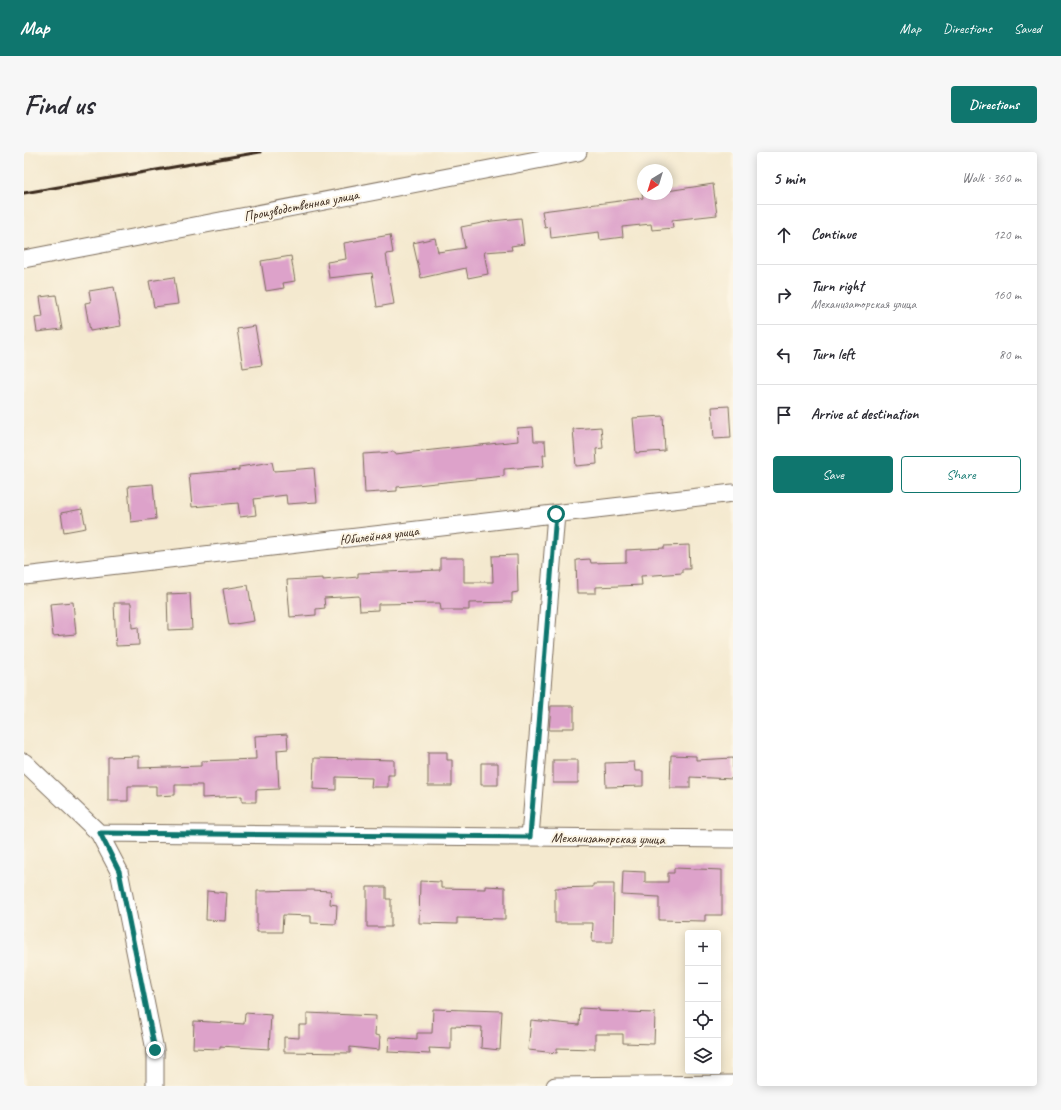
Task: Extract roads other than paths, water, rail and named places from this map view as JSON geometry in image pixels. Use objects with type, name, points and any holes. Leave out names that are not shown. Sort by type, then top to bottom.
[{"type":"street","name":"Производственная улица","points":[[24,259],[578,152]]},
{"type":"street","name":"Юбилейная улица","points":[[24,576],[733,493]]},
{"type":"street","points":[[530,837],[556,514]]},
{"type":"street","points":[[24,762],[100,833],[119,871],[155,1050],[155,1086]]},
{"type":"street","name":"Механизаторская улица","points":[[100,833],[733,839]]},
{"type":"street","points":[[555,1086],[733,1084]]},
{"type":"railway","points":[[24,193],[260,152]]}]
